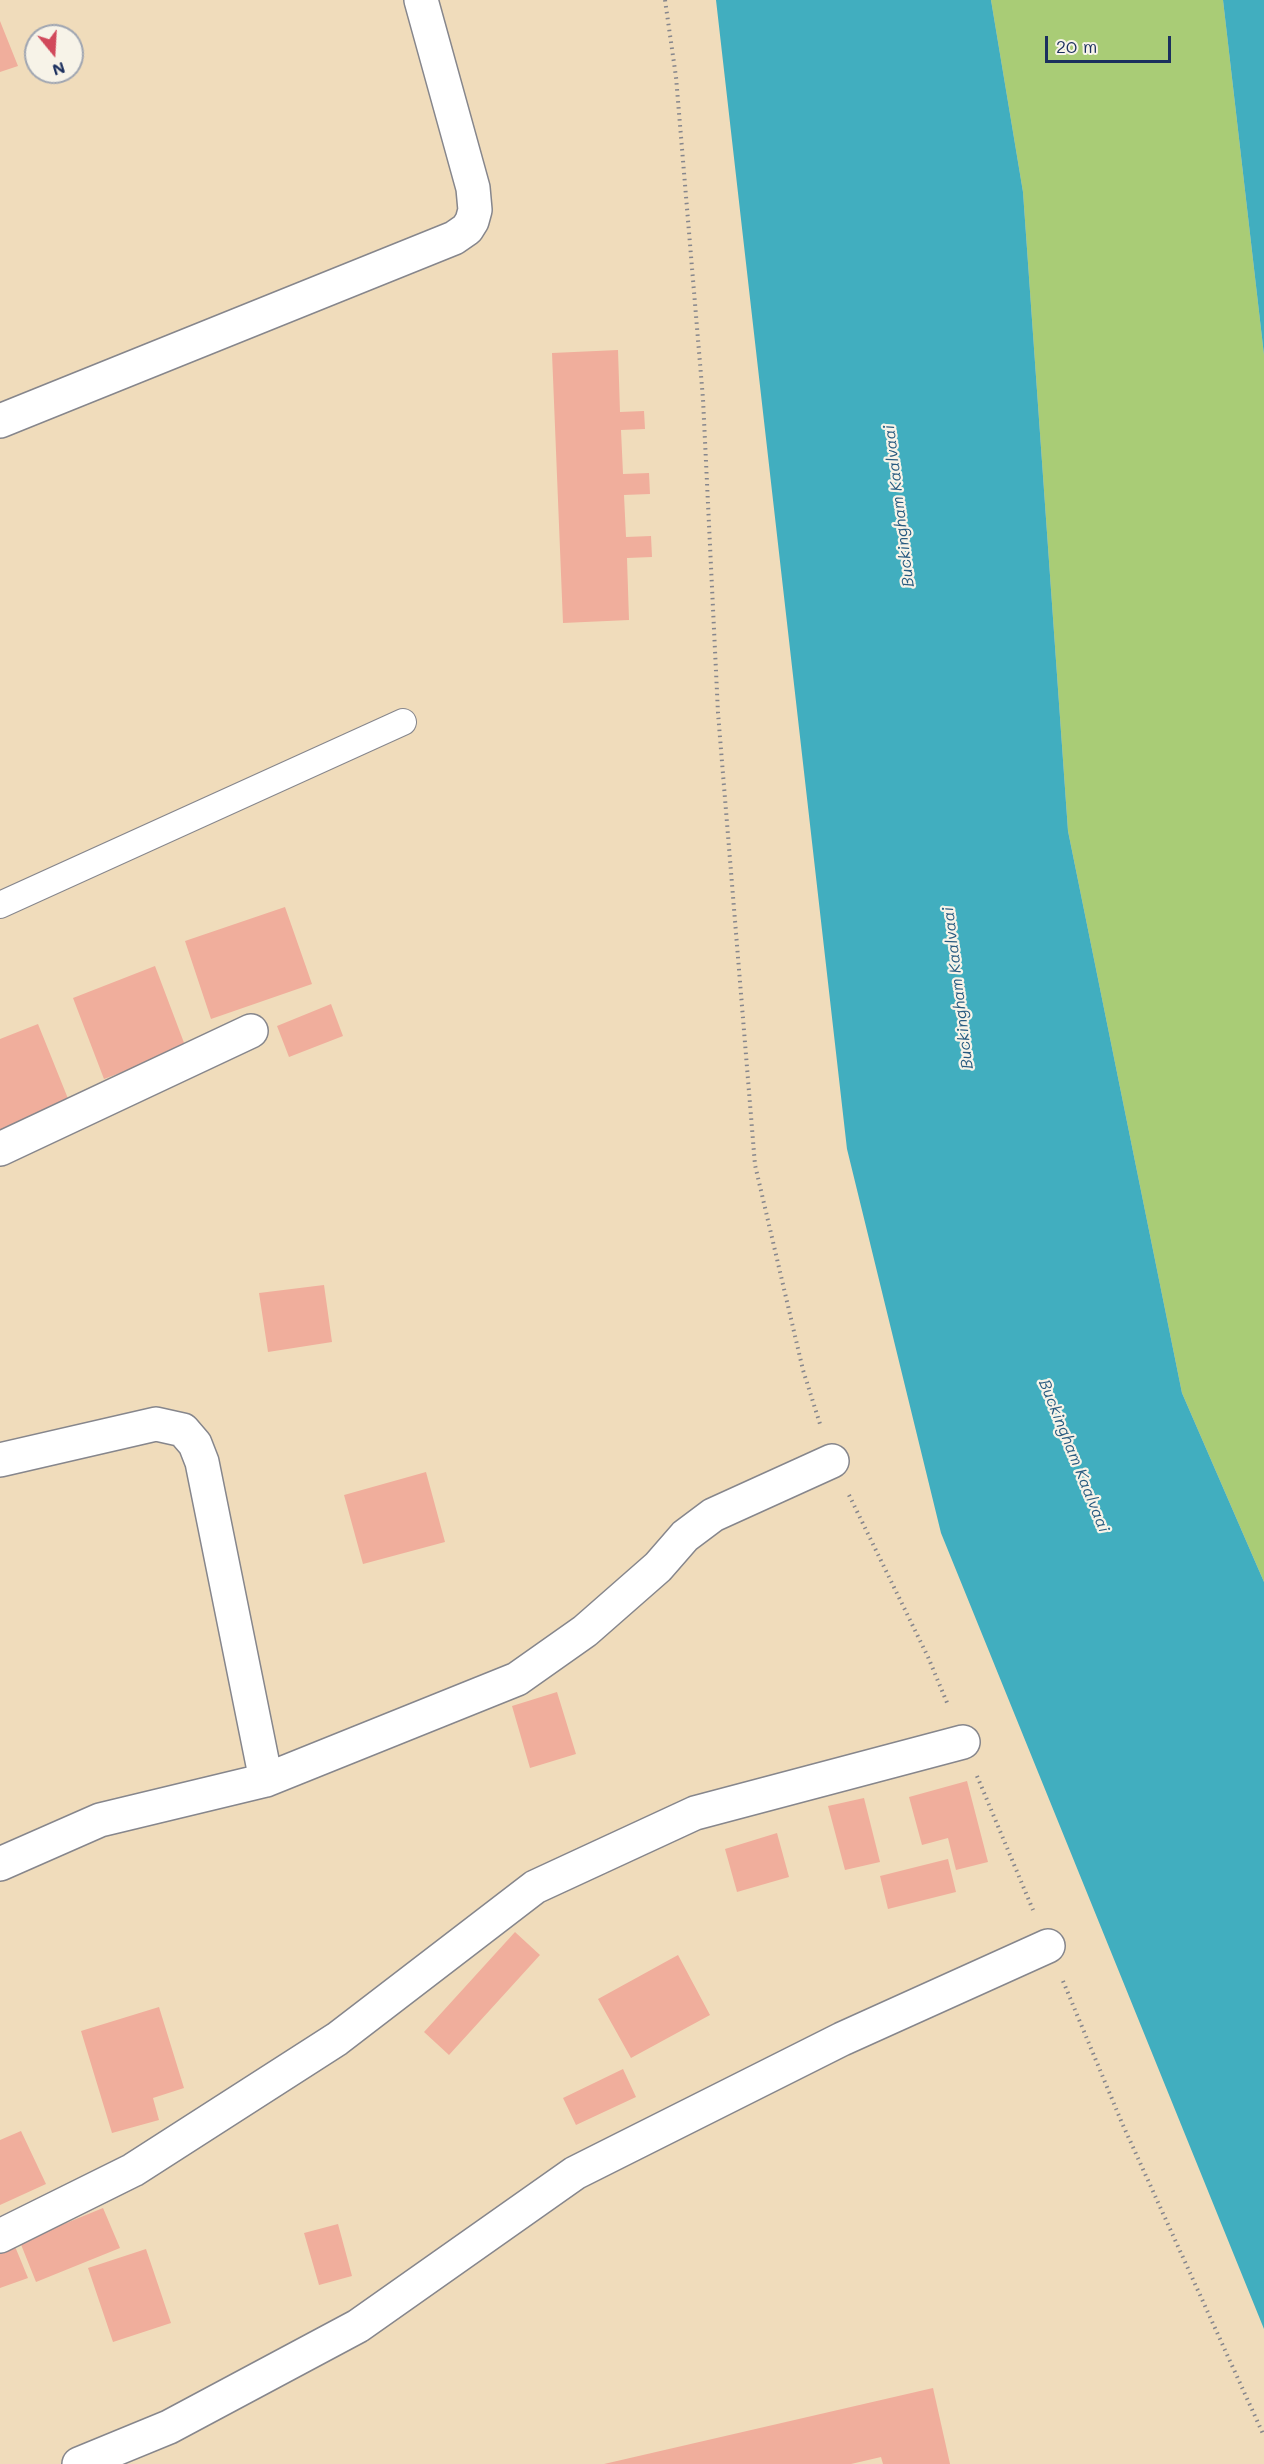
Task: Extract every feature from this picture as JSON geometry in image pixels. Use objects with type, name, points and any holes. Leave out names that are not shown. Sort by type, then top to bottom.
[{"type":"street","points":[[0,421],[454,238],[467,229],[475,210],[473,188],[421,0]]},
{"type":"street","points":[[0,1149],[251,1031]]},
{"type":"street","points":[[0,1460],[156,1424],[183,1430],[195,1444],[202,1462],[266,1780]]},
{"type":"street","points":[[0,1864],[100,1820],[266,1780],[517,1679],[585,1631],[658,1567],[685,1536],[713,1515],[832,1461]]},
{"type":"street","points":[[0,2236],[134,2170],[328,2045],[535,1887],[695,1813],[963,1742]]},
{"type":"street","points":[[79,2464],[169,2427],[358,2326],[575,2173],[842,2039],[1048,1946]]},
{"type":"lane","points":[[0,906],[403,722]]},
{"type":"path","points":[[664,0],[676,77],[703,399],[718,713],[755,1165],[803,1370],[832,1461],[928,1657],[1122,2123],[1264,2436]]},
{"type":"green space","points":[[991,0],[1223,0],[1264,355],[1264,1582],[1182,1393],[1068,831],[1023,192]]},
{"type":"water","name":"Buckingham Kaalvaai","points":[[716,0],[991,0],[1023,192],[1068,831],[1182,1393],[1264,1582],[1264,2329],[941,1533],[847,1149]]},
{"type":"water","points":[[1223,0],[1264,0],[1264,355]]},
{"type":"building","points":[[0,21],[18,66],[0,72]]},
{"type":"building","points":[[618,350],[620,412],[644,411],[645,429],[621,430],[623,474],[649,473],[650,494],[624,495],[626,537],[651,536],[652,557],[627,558],[629,620],[563,623],[552,353]]},
{"type":"building","points":[[285,907],[312,984],[211,1019],[185,941]]},
{"type":"building","points":[[155,966],[186,1048],[104,1079],[73,998]]},
{"type":"building","points":[[331,1004],[343,1036],[289,1057],[277,1026]]},
{"type":"building","points":[[38,1024],[73,1111],[0,1140],[0,1039]]},
{"type":"building","points":[[324,1285],[332,1342],[268,1352],[259,1293]]},
{"type":"building","points":[[426,1472],[445,1542],[363,1564],[344,1495]]},
{"type":"building","points":[[557,1692],[576,1754],[530,1768],[512,1706]]},
{"type":"building","points":[[967,1781],[988,1862],[956,1870],[948,1838],[922,1845],[909,1797]]},
{"type":"building","points":[[864,1798],[880,1862],[845,1870],[828,1806]]},
{"type":"building","points":[[777,1833],[789,1877],[737,1892],[725,1849]]},
{"type":"building","points":[[948,1859],[956,1892],[888,1909],[880,1876]]},
{"type":"building","points":[[515,1932],[540,1955],[449,2055],[424,2032]]},
{"type":"building","points":[[678,1955],[710,2015],[631,2058],[598,1999]]},
{"type":"building","points":[[159,2007],[184,2088],[153,2098],[159,2120],[112,2133],[81,2031]]},
{"type":"building","points":[[623,2069],[636,2097],[576,2125],[563,2098]]},
{"type":"building","points":[[21,2131],[46,2184],[0,2205],[0,2140]]},
{"type":"building","points":[[103,2208],[120,2248],[36,2282],[20,2242]]},
{"type":"building","points":[[338,2224],[352,2276],[319,2285],[304,2233]]},
{"type":"building","points":[[14,2244],[28,2278],[0,2288],[0,2250]]},
{"type":"building","points":[[146,2249],[171,2323],[113,2342],[88,2268]]},
{"type":"building","points":[[933,2388],[950,2464],[883,2464],[881,2457],[851,2464],[604,2464]]}]
